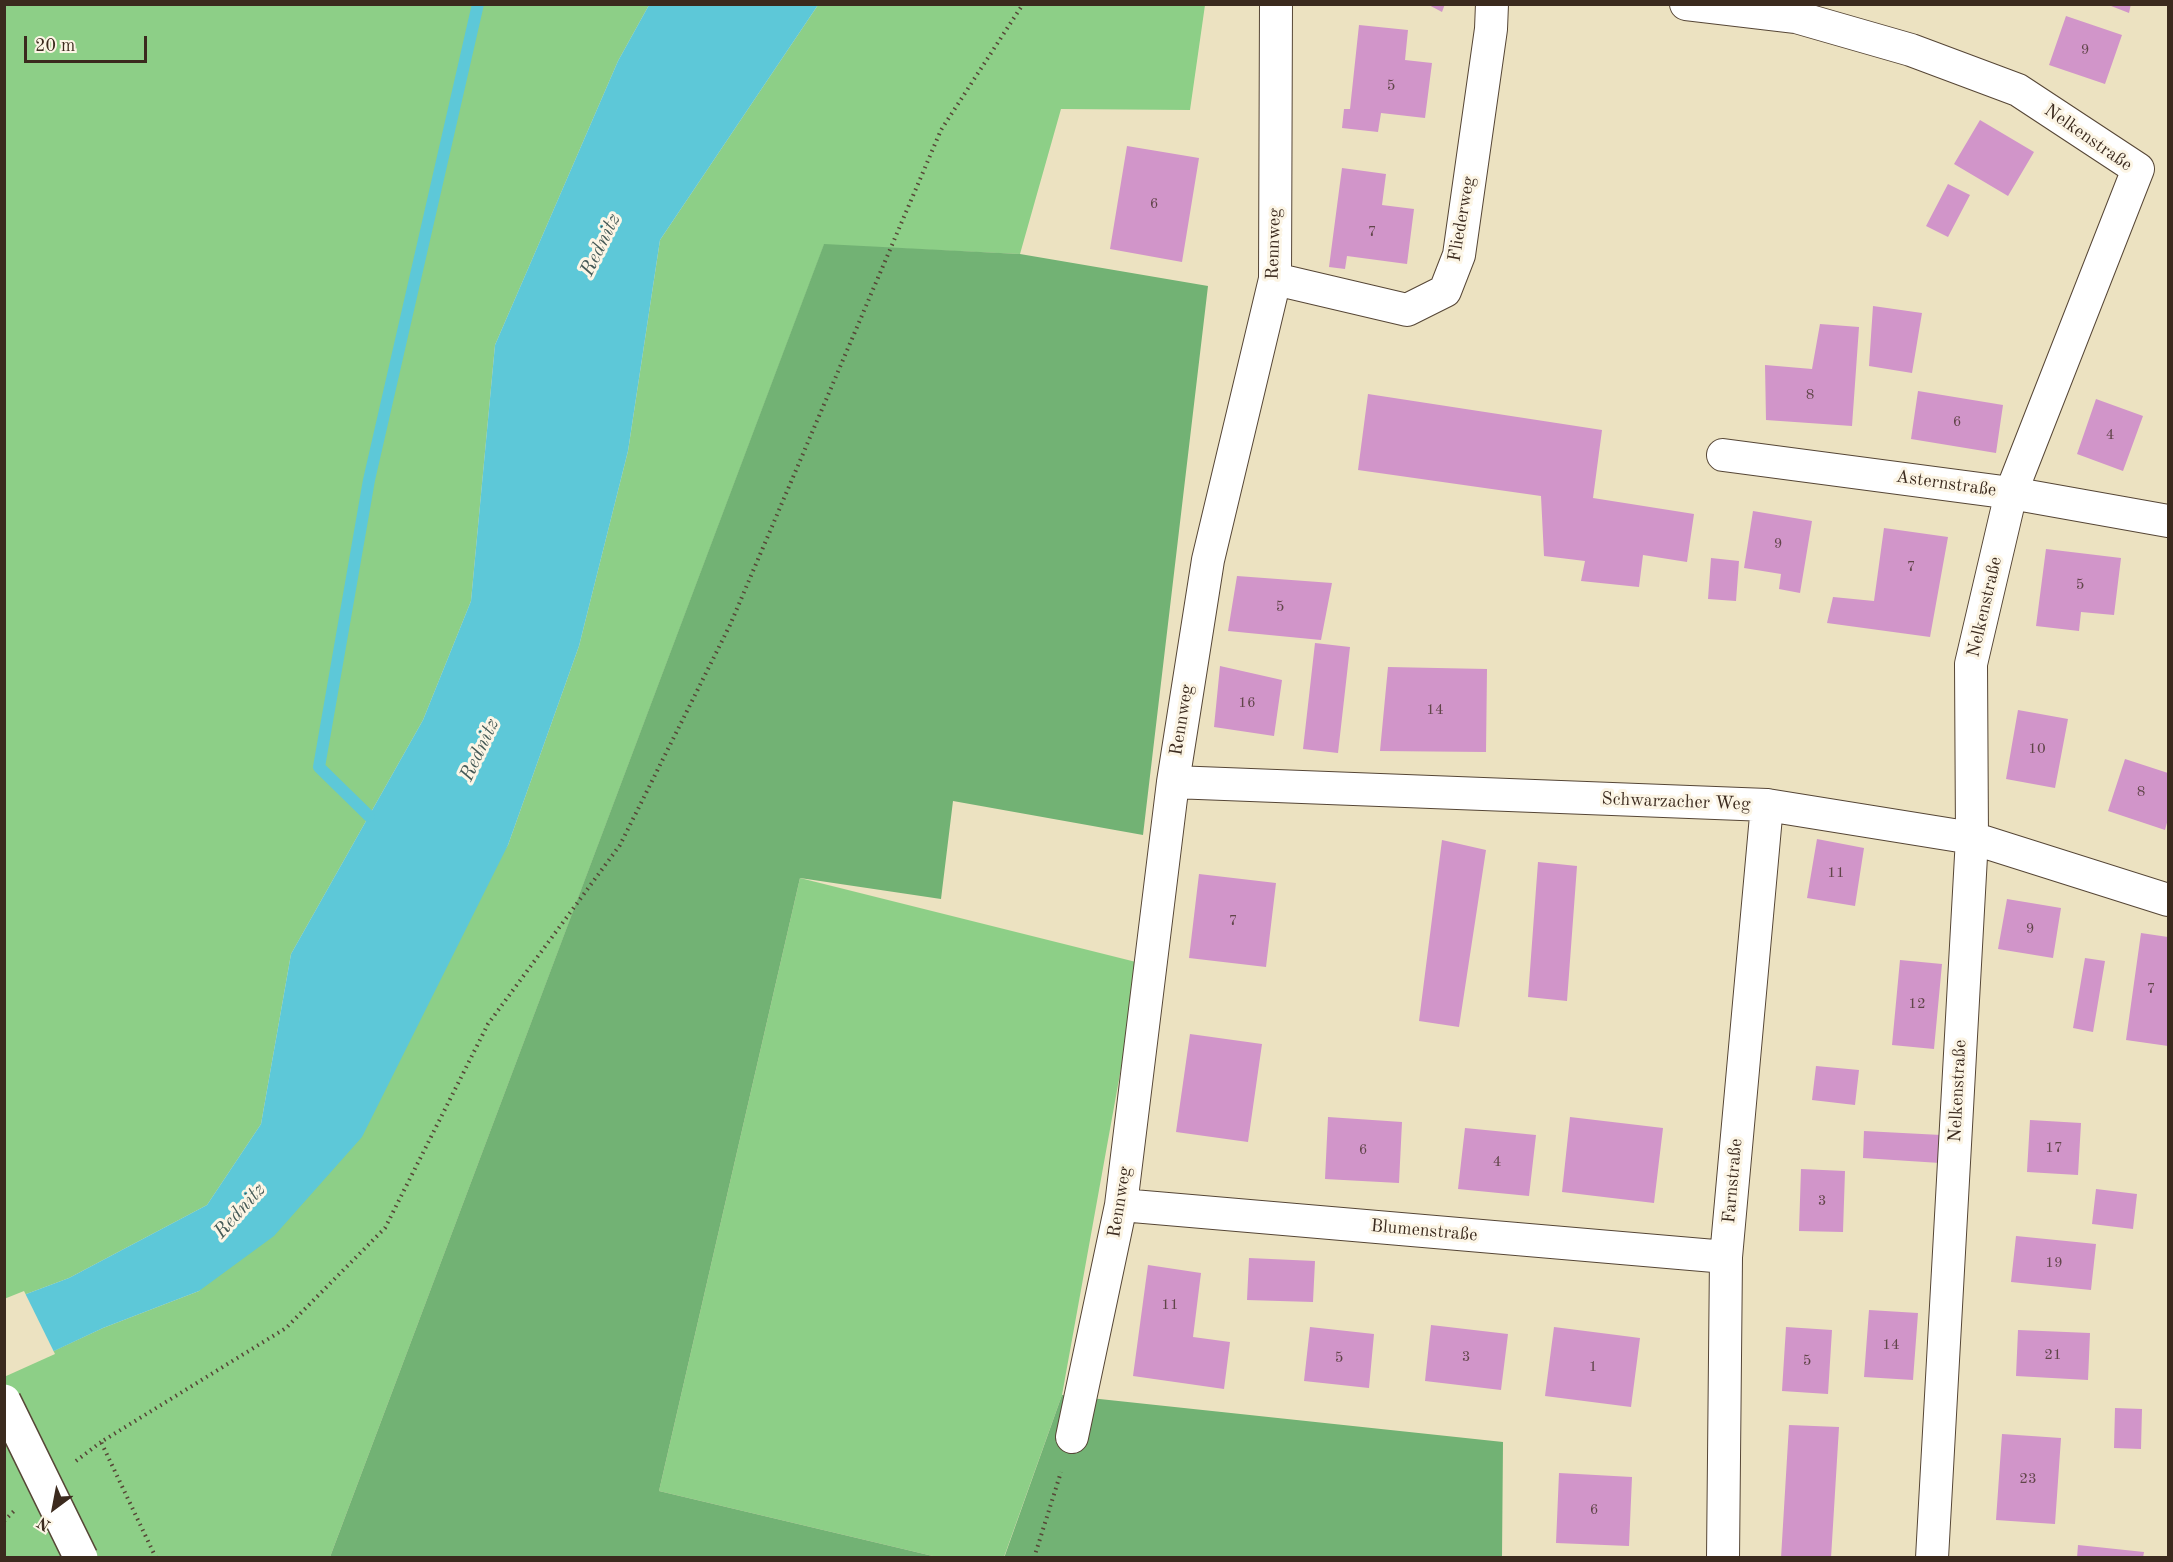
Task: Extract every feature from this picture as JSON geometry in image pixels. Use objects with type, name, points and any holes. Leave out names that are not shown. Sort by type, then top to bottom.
[{"type":"highway","points":[[4,1401],[81,1557]]},
{"type":"street","name":"Rennweg","points":[[1072,1437],[1121,1205],[1173,782],[1208,560],[1275,279],[1276,4]]},
{"type":"street","name":"Fliederweg","points":[[1275,279],[1407,310],[1445,291],[1459,255],[1491,29],[1492,4]]},
{"type":"street","name":"Nelkenstraße","points":[[1686,4],[1796,17],[1911,50],[2018,90],[2138,169],[2011,493],[1971,664],[1972,838],[1932,1557]]},
{"type":"street","name":"Asternstraße","points":[[1723,455],[2011,493],[2169,521]]},
{"type":"street","name":"Schwarzacher Weg","points":[[1173,782],[1767,805],[1972,838],[2169,900]]},
{"type":"street","name":"Farnstraße","points":[[1723,1557],[1726,1257],[1767,805]]},
{"type":"street","name":"Blumenstraße","points":[[1121,1205],[1726,1257]]},
{"type":"path","points":[[156,1557],[101,1442],[285,1328],[385,1228],[488,1024],[620,845],[730,625],[941,130],[1023,4]]},
{"type":"path","points":[[1034,1557],[1072,1437]]},
{"type":"green space","points":[[5,5],[649,5],[618,61],[495,345],[471,601],[423,720],[291,954],[261,1124],[207,1205],[69,1278],[5,1302]]},
{"type":"green space","points":[[818,5],[1205,5],[1190,110],[1061,109],[1020,254],[824,245],[330,1557],[5,1557],[4,1374],[103,1328],[199,1291],[508,845],[579,646],[628,451],[660,240]]},
{"type":"green space","points":[[824,244],[1020,254],[1208,286],[1143,835],[953,801],[941,899],[800,878],[659,1491],[937,1557],[330,1557]]},
{"type":"green space","points":[[800,878],[1140,963],[1062,1395],[1004,1557],[937,1557],[659,1491]]},
{"type":"green space","points":[[1062,1395],[1503,1442],[1502,1557],[1004,1558]]},
{"type":"water","name":"Rednitz","points":[[649,5],[818,5],[660,240],[628,451],[579,646],[508,845],[362,1137],[274,1236],[199,1291],[103,1328],[5,1374],[5,1302],[69,1278],[207,1205],[261,1124],[291,954],[423,720],[471,601],[495,345],[618,61]]},
{"type":"pier","points":[[24,1291],[55,1354],[4,1377],[4,1299]]},
{"type":"building","points":[[1427,4],[1445,4],[1442,12]]},
{"type":"building","points":[[2106,4],[2131,4],[2129,13]]},
{"type":"building","points":[[2066,16],[2122,35],[2105,84],[2049,65]]},
{"type":"building","points":[[1359,25],[1408,30],[1405,60],[1432,63],[1425,118],[1381,113],[1378,132],[1342,128],[1344,109],[1350,109]]},
{"type":"building","points":[[1980,120],[2034,152],[2008,196],[1954,164]]},
{"type":"building","points":[[1127,146],[1199,158],[1182,262],[1110,249]]},
{"type":"building","points":[[1342,168],[1386,174],[1382,205],[1414,209],[1407,264],[1347,256],[1345,269],[1329,267]]},
{"type":"building","points":[[1948,184],[1970,195],[1948,237],[1926,226]]},
{"type":"building","points":[[1873,306],[1922,313],[1912,373],[1869,366]]},
{"type":"building","points":[[1820,324],[1859,327],[1852,426],[1766,420],[1765,365],[1812,369]]},
{"type":"building","points":[[1918,391],[2003,405],[1996,453],[1911,439]]},
{"type":"building","points":[[1368,394],[1602,430],[1593,498],[1694,514],[1687,562],[1643,555],[1639,587],[1581,581],[1585,561],[1544,556],[1541,496],[1358,470]]},
{"type":"building","points":[[2096,399],[2143,416],[2123,471],[2077,454]]},
{"type":"building","points":[[1753,511],[1812,521],[1800,593],[1779,589],[1781,574],[1744,568]]},
{"type":"building","points":[[1884,528],[1948,537],[1930,637],[1827,623],[1833,597],[1874,601]]},
{"type":"building","points":[[2046,549],[2121,558],[2114,615],[2081,612],[2079,631],[2036,626]]},
{"type":"building","points":[[1711,558],[1739,561],[1736,601],[1708,599]]},
{"type":"building","points":[[1237,576],[1332,583],[1321,640],[1228,631]]},
{"type":"building","points":[[1315,643],[1350,647],[1338,753],[1303,749]]},
{"type":"building","points":[[1220,666],[1282,680],[1274,736],[1214,727]]},
{"type":"building","points":[[1388,667],[1487,669],[1486,752],[1380,751]]},
{"type":"building","points":[[2018,710],[2068,719],[2055,788],[2006,779]]},
{"type":"building","points":[[2125,759],[2168,773],[2168,819],[2165,830],[2108,811]]},
{"type":"building","points":[[1817,839],[1864,848],[1855,906],[1807,898]]},
{"type":"building","points":[[1442,840],[1486,850],[1459,1027],[1419,1021]]},
{"type":"building","points":[[1538,862],[1577,866],[1567,1001],[1528,997]]},
{"type":"building","points":[[1199,874],[1276,883],[1266,967],[1189,958]]},
{"type":"building","points":[[2007,899],[2061,908],[2053,958],[1998,949]]},
{"type":"building","points":[[2141,933],[2168,937],[2168,1046],[2126,1040]]},
{"type":"building","points":[[2085,958],[2105,961],[2093,1032],[2073,1028]]},
{"type":"building","points":[[1900,960],[1942,964],[1934,1049],[1892,1045]]},
{"type":"building","points":[[1190,1034],[1262,1044],[1248,1142],[1176,1132]]},
{"type":"building","points":[[1816,1066],[1859,1070],[1855,1105],[1812,1100]]},
{"type":"building","points":[[1328,1117],[1402,1122],[1399,1183],[1325,1179]]},
{"type":"building","points":[[1570,1117],[1663,1128],[1654,1203],[1562,1192]]},
{"type":"building","points":[[2030,1120],[2081,1123],[2078,1175],[2027,1172]]},
{"type":"building","points":[[1465,1128],[1536,1135],[1529,1196],[1458,1189]]},
{"type":"building","points":[[1864,1131],[1941,1135],[1940,1163],[1863,1158]]},
{"type":"building","points":[[1801,1169],[1845,1171],[1843,1232],[1799,1231]]},
{"type":"building","points":[[2096,1189],[2137,1194],[2133,1229],[2092,1224]]},
{"type":"building","points":[[2016,1236],[2096,1244],[2091,1290],[2011,1282]]},
{"type":"building","points":[[1249,1258],[1315,1261],[1313,1302],[1247,1300]]},
{"type":"building","points":[[1148,1265],[1201,1273],[1193,1337],[1230,1342],[1224,1389],[1133,1376]]},
{"type":"building","points":[[1869,1310],[1918,1313],[1913,1380],[1864,1377]]},
{"type":"building","points":[[1431,1325],[1508,1334],[1501,1390],[1425,1381]]},
{"type":"building","points":[[1310,1327],[1374,1334],[1369,1388],[1304,1381]]},
{"type":"building","points":[[1554,1327],[1640,1338],[1631,1407],[1545,1396]]},
{"type":"building","points":[[1786,1327],[1832,1330],[1828,1394],[1782,1391]]},
{"type":"building","points":[[2018,1330],[2090,1333],[2088,1380],[2016,1376]]},
{"type":"building","points":[[2115,1408],[2142,1409],[2141,1449],[2114,1448]]},
{"type":"building","points":[[1789,1425],[1839,1427],[1831,1558],[1781,1558]]},
{"type":"building","points":[[2002,1434],[2061,1438],[2055,1524],[1996,1520]]},
{"type":"building","points":[[1559,1473],[1632,1477],[1629,1546],[1556,1543]]},
{"type":"building","points":[[2078,1545],[2144,1552],[2143,1558],[2077,1558]]},
{"type":"waterway","points":[[369,816],[319,767],[369,480],[478,4]]}]
